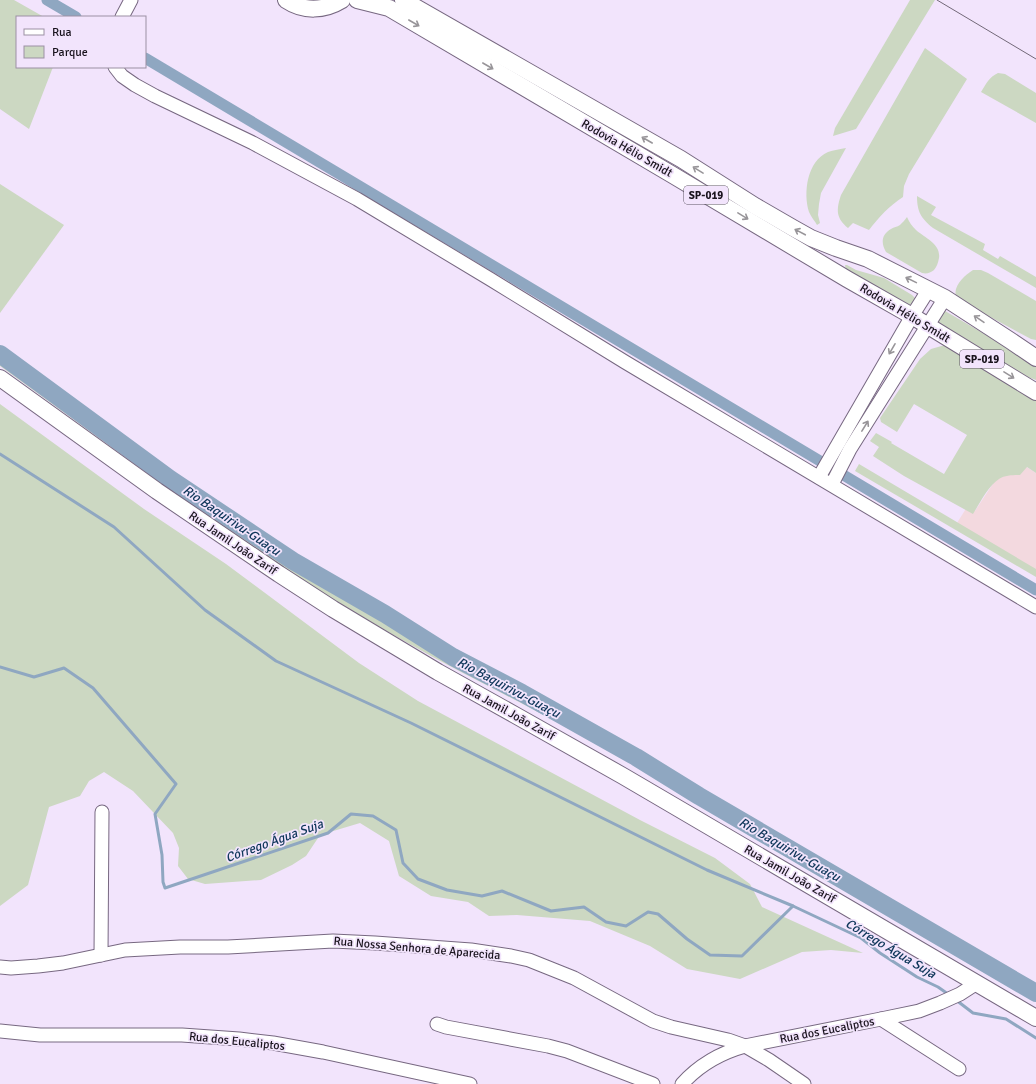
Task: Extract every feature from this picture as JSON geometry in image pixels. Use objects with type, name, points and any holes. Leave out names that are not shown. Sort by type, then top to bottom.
[{"type":"main road","points":[[286,0],[301,8],[317,9],[332,6],[342,0]]},
{"type":"main road","name":"Rodovia Hélio Smidt","points":[[357,0],[389,8],[912,316],[1036,392]]},
{"type":"main road","name":"Rodovia Hélio Smidt","points":[[403,0],[681,159],[755,206],[811,238],[868,259],[945,298],[1036,358]]},
{"type":"main road","name":"Rua Jamil João Zarif","points":[[0,378],[157,491],[332,609],[438,672],[623,776],[1036,1018]]},
{"type":"street","points":[[123,16],[131,0]]},
{"type":"street","points":[[116,68],[122,76],[155,96],[253,143],[357,200],[625,362],[821,472],[1036,607]]},
{"type":"street","points":[[821,472],[912,316],[929,290]]},
{"type":"street","points":[[834,480],[850,449],[945,298]]},
{"type":"street","points":[[1011,341],[1036,347]]},
{"type":"street","points":[[101,955],[102,812]]},
{"type":"street","name":"Rua Nossa Senhora de Aparecida","points":[[0,967],[11,968],[63,963],[125,950],[180,947],[228,947],[333,941],[375,942],[471,950],[529,960],[574,978],[653,1021],[671,1027],[728,1040],[745,1046],[804,1084]]},
{"type":"street","name":"Rua dos Eucaliptos","points":[[682,1084],[704,1064],[730,1050],[919,1010],[960,994],[977,983]]},
{"type":"street","points":[[881,1019],[959,1069]]},
{"type":"street","points":[[437,1024],[567,1051],[653,1084]]},
{"type":"street","name":"Rua dos Eucaliptos","points":[[0,1031],[40,1035],[182,1035],[239,1039],[302,1048],[470,1084]]},
{"type":"shaded area","points":[[1025,466],[1036,473],[1036,570],[957,523],[967,507],[975,511],[998,476]]},
{"type":"green space","points":[[0,0],[14,0],[42,16],[16,16],[16,68],[53,68],[29,129],[0,109]]},
{"type":"green space","points":[[910,0],[935,0],[856,129],[833,136],[835,128]]},
{"type":"green space","points":[[925,48],[967,79],[909,174],[904,186],[903,197],[884,212],[869,230],[853,223],[848,228],[841,221],[838,213],[838,205],[841,195]]},
{"type":"green space","points":[[998,73],[1005,74],[1036,93],[1036,123],[981,92],[990,79]]},
{"type":"green space","points":[[846,148],[821,193],[818,215],[820,223],[817,225],[809,212],[806,196],[808,178],[811,170],[815,162],[821,156],[830,151]]},
{"type":"green space","points":[[0,184],[64,225],[0,313]]},
{"type":"green space","points":[[917,196],[936,207],[931,215],[985,244],[983,250],[998,259],[1000,256],[1036,277],[1036,288],[933,228],[920,214]]},
{"type":"green space","points":[[907,217],[915,228],[938,249],[938,263],[934,270],[930,273],[922,273],[886,252],[884,249],[883,239],[885,234],[891,229],[900,225]]},
{"type":"green space","points":[[845,265],[856,270],[884,278],[912,295],[915,298],[915,301],[910,305],[846,270]]},
{"type":"green space","points":[[973,270],[981,270],[988,273],[1036,301],[1036,340],[1031,339],[957,299],[956,290],[959,282]]},
{"type":"green space","points":[[945,311],[1036,367],[1036,380],[1028,377],[940,326],[936,319],[940,313]]},
{"type":"green space","points":[[945,345],[1036,399],[1036,473],[1027,467],[1020,475],[1006,476],[999,479],[988,490],[973,514],[904,476],[873,456],[879,447],[870,441],[876,433],[944,474],[967,435],[914,404],[897,432],[881,422],[880,418],[920,359],[931,349]]},
{"type":"green space","points":[[0,359],[101,432],[161,478],[205,505],[289,563],[392,625],[403,635],[447,660],[462,665],[467,671],[483,680],[531,700],[569,722],[571,724],[570,728],[411,645],[370,622],[290,572],[169,489],[0,366]]},
{"type":"green space","points":[[0,404],[144,509],[226,564],[359,663],[418,701],[640,820],[715,858],[750,884],[762,907],[863,953],[831,950],[802,952],[740,979],[687,969],[650,946],[590,921],[517,915],[489,916],[468,902],[431,896],[399,876],[389,841],[360,823],[320,835],[306,856],[292,865],[261,880],[205,884],[188,879],[178,866],[179,848],[173,833],[133,791],[104,772],[89,781],[80,796],[49,807],[28,885],[0,906]]},
{"type":"green space","points":[[859,464],[1036,569],[1036,577],[855,471]]},
{"type":"waterway","points":[[47,0],[74,16]]},
{"type":"waterway","points":[[146,59],[1036,590]]},
{"type":"waterway","name":"Rio Baquirivu-Guaçu","points":[[0,354],[170,479],[293,561],[385,614],[453,657],[522,693],[636,757],[699,796],[1036,993]]},
{"type":"waterway","points":[[0,454],[114,527],[205,610],[276,661],[411,723],[707,870],[793,906]]},
{"type":"waterway","name":"Córrego Água Suja","points":[[0,667],[34,677],[64,668],[93,688],[176,784],[155,814],[162,855],[163,882],[165,888],[328,833],[351,814],[373,816],[396,830],[403,863],[418,879],[447,890],[482,896],[502,891],[551,911],[584,907],[606,922],[626,926],[648,912],[658,914],[687,939],[710,955],[742,956],[793,906],[861,938],[880,953],[917,977],[938,987],[948,994]]},
{"type":"waterway","name":"Córrego Água Suja","points":[[956,1000],[973,1013],[1006,1019],[1036,1038]]},
{"type":"tram line","points":[[937,0],[1036,59]]}]
